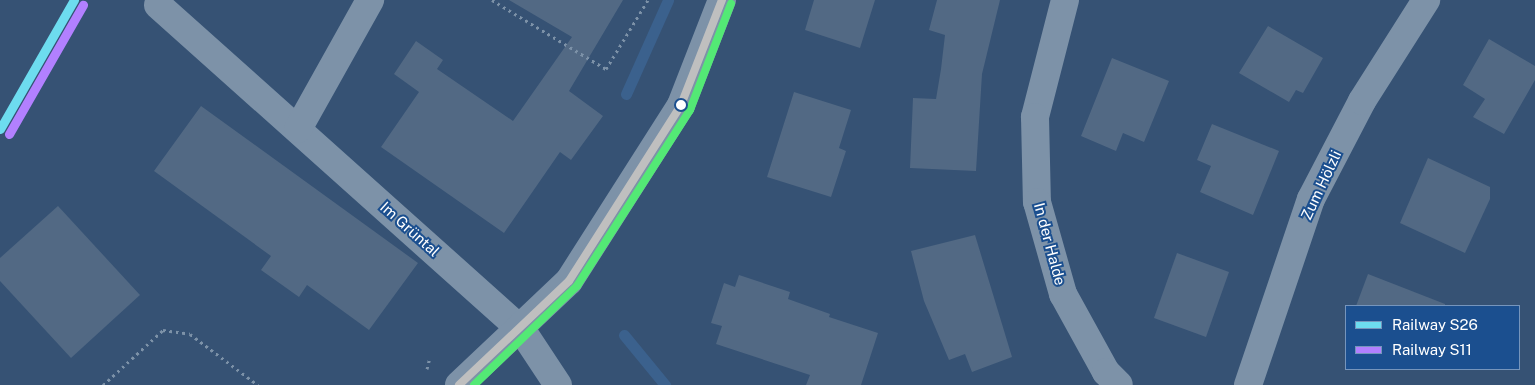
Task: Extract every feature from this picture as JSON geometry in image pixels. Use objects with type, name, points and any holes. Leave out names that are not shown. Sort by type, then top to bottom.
[{"type":"street","points":[[298,129],[370,0]]},
{"type":"street","points":[[459,385],[522,329],[569,281],[681,106],[722,0]]},
{"type":"street","name":"In der Halde","points":[[1065,0],[1035,117],[1038,202],[1063,294],[1106,372],[1119,385]]},
{"type":"street","name":"Zum Hölzli","points":[[1248,385],[1311,198],[1362,101],[1426,0]]},
{"type":"street","name":"Im Grüntal","points":[[158,5],[522,329],[558,385]]},
{"type":"path","points":[[492,0],[606,69],[648,0]]},
{"type":"path","points":[[103,385],[163,330],[190,334],[258,385]]},
{"type":"path","points":[[427,369],[430,357]]},
{"type":"building","points":[[509,0],[623,0],[569,91],[603,116],[571,160],[560,152],[504,233],[381,147],[419,92],[394,74],[416,41],[443,60],[437,69],[513,121],[572,37]]},
{"type":"building","points":[[814,0],[875,0],[860,48],[805,30]]},
{"type":"building","points":[[937,0],[1000,0],[982,74],[976,171],[910,168],[913,98],[936,99],[941,69],[945,35],[929,30]]},
{"type":"building","points":[[1268,26],[1323,58],[1303,93],[1296,90],[1289,102],[1239,73]]},
{"type":"building","points":[[1489,39],[1535,66],[1535,80],[1504,134],[1473,117],[1485,99],[1463,85]]},
{"type":"building","points":[[1112,58],[1169,81],[1144,142],[1123,133],[1116,151],[1081,136]]},
{"type":"building","points":[[794,92],[851,110],[839,148],[846,151],[831,197],[767,177]]},
{"type":"building","points":[[201,106],[418,263],[369,330],[307,285],[299,297],[261,270],[271,256],[154,171]]},
{"type":"building","points":[[1212,124],[1279,151],[1253,215],[1200,192],[1211,166],[1197,160]]},
{"type":"building","points":[[1428,158],[1490,187],[1490,199],[1465,253],[1400,223]]},
{"type":"building","points":[[58,206],[140,295],[71,358],[0,281],[0,258]]},
{"type":"building","points":[[975,235],[1012,357],[972,372],[965,354],[949,360],[924,301],[911,251]]},
{"type":"building","points":[[1177,253],[1229,272],[1206,337],[1154,318]]},
{"type":"building","points":[[1368,274],[1445,304],[1445,305],[1356,305]]},
{"type":"building","points":[[739,275],[790,292],[788,299],[830,314],[829,317],[878,333],[861,385],[806,385],[810,375],[716,344],[722,326],[711,323],[724,283],[735,287]]},
{"type":"waterway","points":[[626,94],[668,0]]},
{"type":"waterway","points":[[624,335],[665,385]]},
{"type":"rail line","name":"S26","points":[[0,129],[74,0]]},
{"type":"rail line","name":"S11","points":[[9,134],[83,5]]},
{"type":"transit line","points":[[459,385],[569,281],[681,105],[722,0]]},
{"type":"transit line","points":[[474,385],[577,286],[690,110],[731,4]]}]
